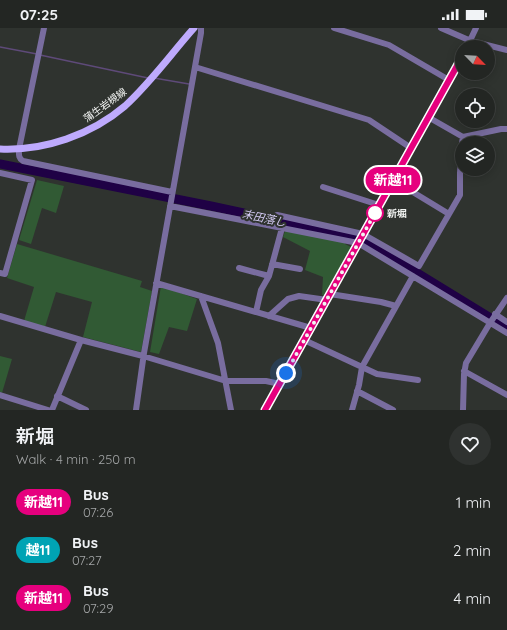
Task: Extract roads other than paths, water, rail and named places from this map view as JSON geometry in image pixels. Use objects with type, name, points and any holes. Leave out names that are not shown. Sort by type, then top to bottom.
[{"type":"main road","name":"蒲生岩槻線","points":[[0,149],[19,149],[50,144],[78,135],[112,116],[150,80],[194,28]]},
{"type":"street","points":[[44,28],[19,149],[19,156],[23,161],[172,192]]},
{"type":"street","points":[[136,410],[143,356],[202,33],[200,28]]},
{"type":"street","points":[[334,28],[389,44],[449,80]]},
{"type":"street","points":[[441,28],[462,40]]},
{"type":"street","points":[[471,40],[476,28]]},
{"type":"street","points":[[495,48],[507,50]]},
{"type":"street","points":[[195,67],[369,120],[411,148]]},
{"type":"street","points":[[265,410],[455,69]]},
{"type":"street","points":[[428,117],[455,136]]},
{"type":"street","points":[[478,136],[501,129],[507,130]]},
{"type":"street","points":[[0,173],[32,180],[5,274],[0,272]]},
{"type":"street","points":[[277,215],[363,234],[418,266],[460,196],[460,176]]},
{"type":"street","points":[[393,180],[449,214]]},
{"type":"street","points":[[323,187],[379,205]]},
{"type":"street","points":[[170,206],[358,243],[507,333]]},
{"type":"street","points":[[256,312],[261,290],[269,276],[282,228]]},
{"type":"street","points":[[272,264],[300,269]]},
{"type":"street","points":[[239,268],[269,276]]},
{"type":"street","points":[[352,410],[362,367],[413,276]]},
{"type":"street","points":[[156,283],[311,328]]},
{"type":"street","points":[[201,296],[218,343],[231,410]]},
{"type":"street","points":[[269,316],[288,299],[298,296],[381,302],[396,306]]},
{"type":"street","points":[[463,410],[464,372],[466,363],[495,314],[507,298]]},
{"type":"street","points":[[495,314],[507,322]]},
{"type":"street","points":[[0,316],[226,381],[266,381],[280,384]]},
{"type":"street","points":[[52,410],[81,340]]},
{"type":"street","points":[[304,340],[377,374],[418,380]]},
{"type":"street","points":[[464,372],[507,395]]},
{"type":"street","points":[[357,391],[393,410]]},
{"type":"street","points":[[0,395],[48,410]]},
{"type":"street","points":[[57,396],[86,410]]},
{"type":"waterway","points":[[0,47],[37,54]]},
{"type":"waterway","points":[[40,55],[148,78]]},
{"type":"waterway","points":[[154,78],[189,84]]},
{"type":"waterway","name":"末田落し","points":[[0,164],[352,236],[365,241],[507,328]]},
{"type":"place","name":"新堀","points":[[375,213]]}]
